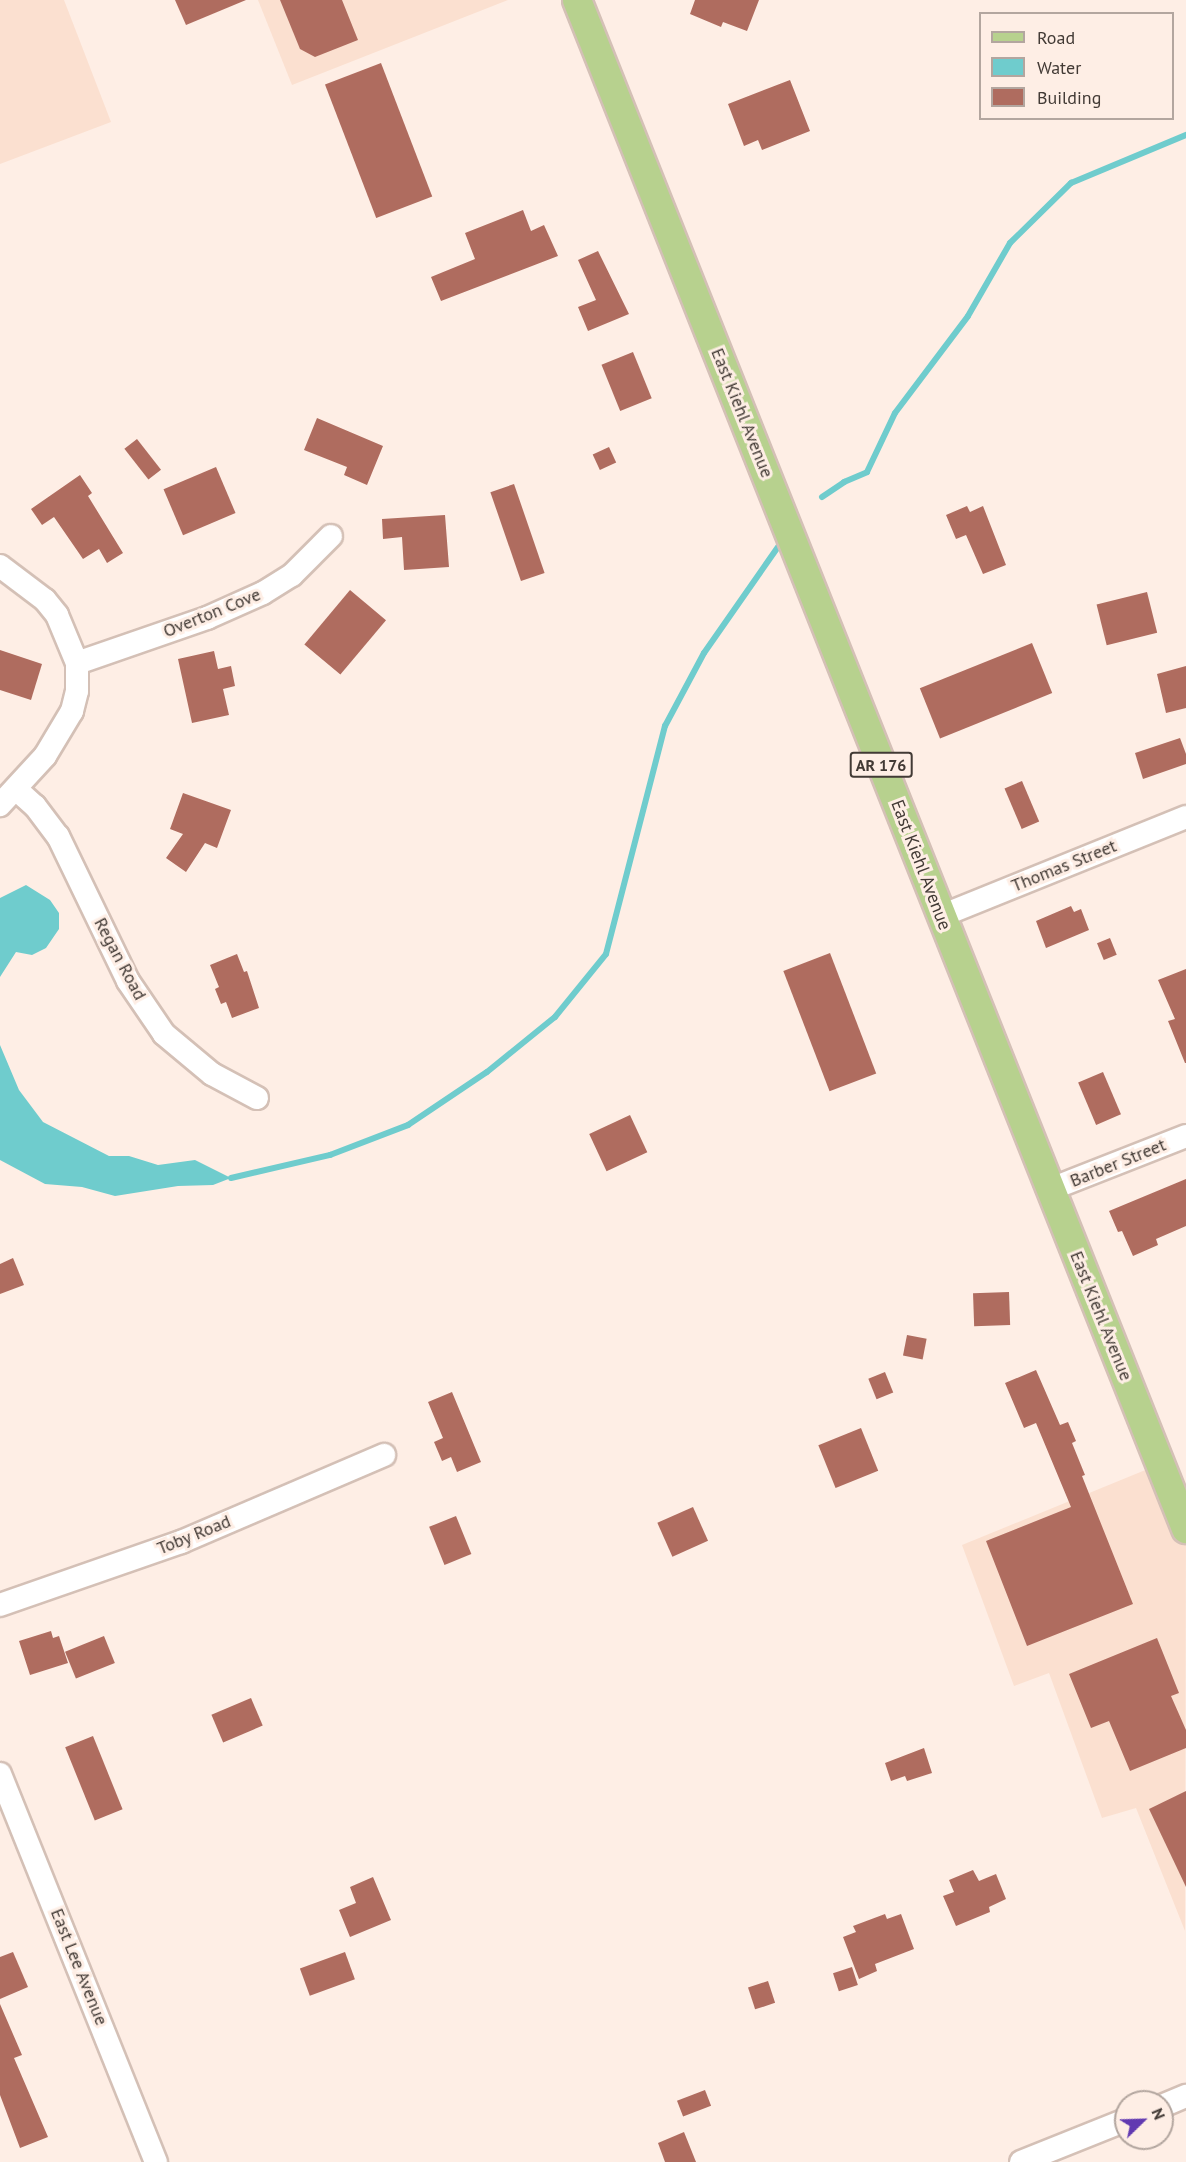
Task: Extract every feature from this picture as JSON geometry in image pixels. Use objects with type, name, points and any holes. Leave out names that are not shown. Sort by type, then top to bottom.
[{"type":"main road","name":"East Kiehl Avenue","points":[[577,0],[1186,1529]]},
{"type":"street","name":"Overton Cove","points":[[77,663],[207,618],[263,593],[292,575],[331,536]]},
{"type":"street","points":[[0,566],[45,600],[66,632],[77,663],[78,691],[72,711],[45,756],[17,790],[0,805]]},
{"type":"street","name":"Regan Road","points":[[17,790],[35,806],[58,836],[128,981],[164,1034],[212,1074],[257,1098]]},
{"type":"street","name":"Thomas Street","points":[[941,916],[1186,817]]},
{"type":"street","name":"Barber Street","points":[[1051,1190],[1186,1136]]},
{"type":"street","name":"Toby Road","points":[[0,1605],[182,1542],[384,1455]]},
{"type":"street","name":"East Lee Avenue","points":[[0,1773],[156,2162]]},
{"type":"street","points":[[1021,2162],[1114,2125]]},
{"type":"shaded area","points":[[0,0],[64,0],[111,122],[0,164]]},
{"type":"shaded area","points":[[258,0],[508,0],[292,85]]},
{"type":"shaded area","points":[[1160,1464],[1186,1529],[1185,1931],[1136,1808],[1102,1818],[1049,1673],[1014,1686],[962,1545]]},
{"type":"water","points":[[26,885],[50,900],[59,913],[59,929],[46,948],[32,955],[16,952],[0,977],[0,898]]},
{"type":"water","points":[[0,1045],[19,1090],[43,1122],[109,1156],[129,1156],[158,1165],[195,1160],[231,1178],[213,1185],[178,1186],[115,1196],[82,1187],[45,1184],[0,1160]]},
{"type":"building","points":[[175,0],[246,0],[186,25]]},
{"type":"building","points":[[280,0],[342,0],[358,40],[315,57],[300,49]]},
{"type":"building","points":[[695,0],[759,0],[747,31],[723,22],[721,27],[690,14]]},
{"type":"building","points":[[381,63],[432,197],[376,218],[325,85]]},
{"type":"building","points":[[790,80],[810,131],[762,150],[758,140],[744,146],[728,104]]},
{"type":"building","points":[[523,210],[531,231],[544,225],[558,256],[441,301],[431,277],[475,259],[465,233]]},
{"type":"building","points":[[598,251],[629,314],[588,331],[578,307],[596,300],[578,260]]},
{"type":"building","points":[[633,352],[652,398],[620,411],[601,365]]},
{"type":"building","points":[[317,418],[383,446],[367,485],[344,475],[347,467],[304,450]]},
{"type":"building","points":[[137,439],[161,470],[148,480],[124,449]]},
{"type":"building","points":[[609,447],[616,462],[600,470],[593,455]]},
{"type":"building","points":[[216,467],[236,513],[183,535],[164,489]]},
{"type":"building","points":[[80,475],[92,493],[88,496],[123,553],[107,563],[99,549],[83,559],[54,517],[42,525],[31,509]]},
{"type":"building","points":[[514,484],[545,573],[521,581],[490,492]]},
{"type":"building","points":[[967,506],[970,512],[983,506],[1006,565],[983,574],[966,535],[956,539],[946,515]]},
{"type":"building","points":[[445,515],[449,567],[404,570],[402,537],[383,539],[382,519]]},
{"type":"building","points":[[350,590],[386,620],[340,675],[304,644]]},
{"type":"building","points":[[1147,592],[1157,633],[1107,645],[1097,605]]},
{"type":"building","points":[[1032,643],[1052,693],[940,738],[920,688]]},
{"type":"building","points":[[0,650],[42,664],[31,700],[0,690]]},
{"type":"building","points":[[214,651],[218,669],[231,666],[235,686],[223,689],[229,715],[192,723],[178,659]]},
{"type":"building","points":[[1186,666],[1186,708],[1166,713],[1157,674]]},
{"type":"building","points":[[1180,738],[1186,754],[1186,764],[1143,779],[1135,753]]},
{"type":"building","points":[[1022,781],[1039,822],[1022,829],[1005,788]]},
{"type":"building","points":[[183,793],[231,810],[217,848],[205,843],[186,872],[166,858],[183,834],[170,829]]},
{"type":"building","points":[[1071,906],[1074,912],[1081,909],[1089,930],[1046,948],[1036,921]]},
{"type":"building","points":[[1110,938],[1117,955],[1104,960],[1097,943]]},
{"type":"building","points":[[830,953],[876,1073],[830,1091],[783,971]]},
{"type":"building","points":[[237,954],[244,972],[247,971],[259,1008],[232,1018],[226,1002],[221,1004],[215,989],[219,987],[210,965]]},
{"type":"building","points":[[1186,969],[1185,1063],[1168,1021],[1175,1019],[1158,980]]},
{"type":"building","points":[[1103,1072],[1121,1114],[1096,1125],[1078,1083]]},
{"type":"building","points":[[630,1115],[647,1152],[607,1171],[589,1134]]},
{"type":"building","points":[[1186,1179],[1186,1226],[1156,1239],[1158,1245],[1133,1256],[1122,1231],[1118,1232],[1109,1211]]},
{"type":"building","points":[[13,1258],[24,1285],[0,1294],[0,1264]]},
{"type":"building","points":[[1009,1292],[1010,1325],[974,1326],[973,1293]]},
{"type":"building","points":[[907,1335],[927,1339],[923,1359],[903,1356]]},
{"type":"building","points":[[1036,1370],[1060,1425],[1068,1422],[1076,1441],[1072,1443],[1085,1475],[1082,1476],[1133,1604],[1027,1646],[986,1541],[1071,1507],[1036,1423],[1024,1428],[1005,1383]]},
{"type":"building","points":[[885,1372],[893,1392],[877,1399],[868,1379]]},
{"type":"building","points":[[452,1392],[481,1462],[457,1472],[451,1457],[442,1461],[434,1442],[443,1438],[428,1402]]},
{"type":"building","points":[[861,1428],[878,1471],[836,1488],[818,1445]]},
{"type":"building","points":[[693,1507],[708,1541],[672,1557],[657,1523]]},
{"type":"building","points":[[456,1516],[471,1554],[444,1565],[429,1527]]},
{"type":"building","points":[[51,1631],[53,1638],[59,1636],[68,1663],[30,1675],[19,1641]]},
{"type":"building","points":[[104,1636],[115,1663],[76,1679],[65,1652]]},
{"type":"building","points":[[1157,1638],[1179,1693],[1171,1696],[1186,1730],[1186,1748],[1130,1771],[1109,1721],[1091,1728],[1069,1674]]},
{"type":"building","points":[[251,1698],[263,1726],[223,1742],[211,1715]]},
{"type":"building","points":[[93,1736],[123,1809],[95,1820],[65,1747]]},
{"type":"building","points":[[924,1748],[932,1773],[907,1781],[905,1776],[891,1781],[885,1763]]},
{"type":"building","points":[[1186,1791],[1186,1887],[1149,1809]]},
{"type":"building","points":[[973,1870],[979,1881],[996,1874],[1006,1899],[989,1907],[990,1912],[956,1926],[943,1896],[954,1892],[949,1880]]},
{"type":"building","points":[[373,1877],[391,1920],[350,1937],[339,1910],[356,1903],[350,1887]]},
{"type":"building","points":[[885,1914],[887,1919],[901,1914],[914,1949],[875,1964],[877,1971],[859,1979],[843,1937],[856,1932],[853,1926]]},
{"type":"building","points":[[13,1952],[28,1987],[0,1999],[0,1957]]},
{"type":"building","points":[[345,1952],[355,1979],[310,1996],[300,1968]]},
{"type":"building","points":[[852,1967],[858,1985],[839,1991],[833,1973]]},
{"type":"building","points":[[768,1981],[775,2003],[755,2009],[748,1987]]},
{"type":"building","points":[[0,2004],[22,2055],[14,2058],[48,2137],[20,2148],[0,2095]]},
{"type":"building","points":[[705,2090],[711,2106],[683,2117],[677,2101]]},
{"type":"building","points":[[684,2132],[696,2162],[665,2162],[658,2143]]},
{"type":"waterway","points":[[822,497],[844,482],[867,472],[895,413],[968,316],[1010,243],[1071,183],[1186,135]]},
{"type":"waterway","points":[[231,1178],[330,1155],[408,1125],[487,1072],[555,1017],[606,954],[665,726],[704,653],[782,541]]}]
